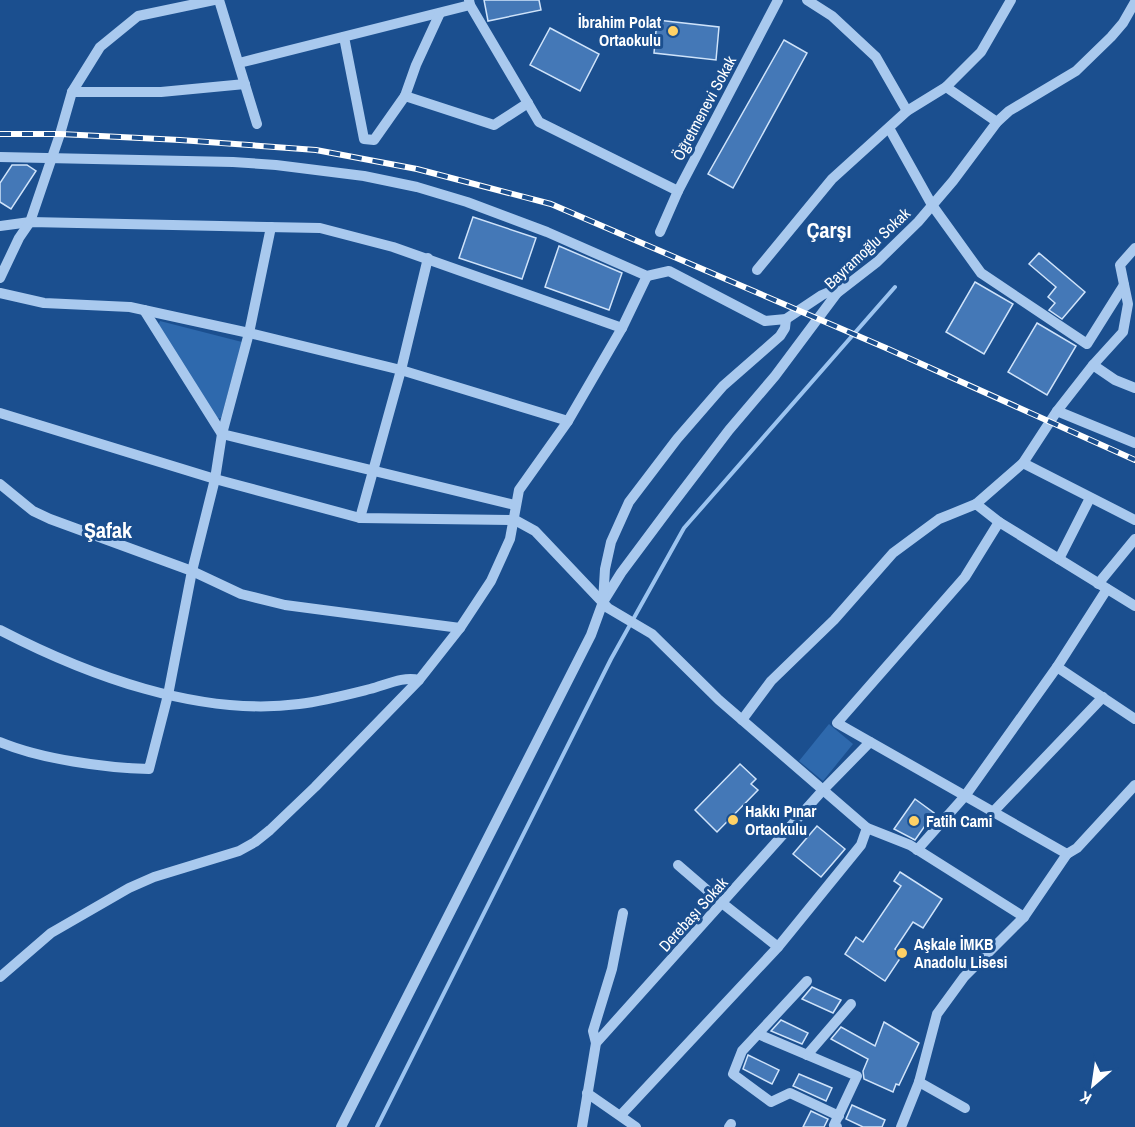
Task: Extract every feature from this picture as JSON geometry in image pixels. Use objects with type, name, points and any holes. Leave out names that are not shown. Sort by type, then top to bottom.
[{"type":"street","points":[[0,278],[19,238],[30,222],[72,92],[100,47],[138,16],[213,0]]},
{"type":"street","points":[[219,0],[257,124]]},
{"type":"street","name":"Öğretmenevi Sokak","points":[[660,232],[678,190],[778,0]]},
{"type":"street","points":[[807,0],[832,16],[876,57],[907,111]]},
{"type":"street","points":[[758,270],[832,179],[907,111],[946,87],[981,52],[1011,0]]},
{"type":"street","name":"Bayramoğlu Sokak","points":[[605,605],[621,573],[729,430],[775,376],[837,293],[877,262],[918,222],[997,122],[1009,111],[1076,71],[1123,23],[1135,2]]},
{"type":"street","points":[[239,63],[440,13],[470,3],[539,122],[678,190]]},
{"type":"street","points":[[344,37],[364,139],[374,140],[405,96],[416,65],[440,13]]},
{"type":"street","points":[[72,92],[161,93],[245,84]]},
{"type":"street","points":[[946,87],[997,122]]},
{"type":"street","points":[[405,96],[494,125],[528,103]]},
{"type":"street","points":[[889,128],[932,205],[981,273],[1087,344],[1124,285]]},
{"type":"street","points":[[0,157],[233,162],[307,168],[391,181],[442,194],[497,213],[567,240],[647,276],[669,271],[758,318],[773,321],[786,319],[822,295],[829,292],[837,293]]},
{"type":"street","points":[[0,226],[30,222],[320,228],[428,258],[622,328]]},
{"type":"street","points":[[0,742],[24,750],[97,765],[149,770],[168,695],[192,571],[215,479],[222,434],[249,333],[271,227]]},
{"type":"street","points":[[742,720],[771,681],[834,620],[893,554],[939,519],[976,504],[1023,463],[1057,411],[1093,365],[1123,332],[1128,304],[1120,265],[1135,248]]},
{"type":"street","points":[[360,518],[401,369],[428,258]]},
{"type":"street","points":[[0,977],[32,947],[51,933],[129,888],[154,877],[239,851],[255,842],[270,831],[315,787],[419,680],[460,628],[502,561],[515,520],[515,506],[519,490],[568,421],[622,328],[647,276]]},
{"type":"street","points":[[0,293],[44,303],[130,307],[249,333],[401,369],[568,421]]},
{"type":"street","points":[[144,310],[222,434],[373,469],[515,506]]},
{"type":"street","points":[[341,1127],[605,605],[605,569],[611,542],[622,516],[637,490],[677,439],[723,386],[780,336],[785,328],[786,319]]},
{"type":"street","points":[[1123,332],[1135,335]]},
{"type":"street","points":[[1093,365],[1115,380],[1135,388]]},
{"type":"street","points":[[1057,411],[1135,443]]},
{"type":"street","points":[[0,413],[215,479],[360,518],[515,520],[535,531],[605,605],[652,634],[719,700],[867,828],[917,850],[1024,917]]},
{"type":"street","points":[[1023,463],[1135,520]]},
{"type":"street","points":[[0,484],[33,511],[50,519],[192,571],[242,594],[285,605],[460,628]]},
{"type":"street","points":[[1059,559],[1090,498]]},
{"type":"street","points":[[976,504],[999,522],[1135,606]]},
{"type":"street","points":[[999,522],[965,577],[837,723],[1067,854]]},
{"type":"street","points":[[917,850],[965,796],[1057,667],[1103,586],[1135,539]]},
{"type":"street","points":[[0,630],[71,664],[105,677],[168,695],[231,706],[285,706],[316,702],[402,680],[419,680]]},
{"type":"street","points":[[1057,667],[1135,719]]},
{"type":"street","points":[[993,812],[1103,698]]},
{"type":"street","name":"Derebaşı Sokak","points":[[596,1044],[823,790],[870,742]]},
{"type":"street","points":[[901,1127],[919,1082],[937,1014],[964,976],[1024,917],[1067,854],[1077,848],[1135,785]]},
{"type":"street","points":[[621,1115],[778,947],[861,845],[867,828]]},
{"type":"street","points":[[678,865],[778,947]]},
{"type":"street","points":[[582,1127],[596,1044],[593,1031],[612,969],[622,913]]},
{"type":"street","points":[[758,1034],[857,1076],[838,1121],[790,1093],[771,1102],[733,1074],[742,1051],[807,981]]},
{"type":"street","points":[[807,1055],[851,1004]]},
{"type":"street","points":[[919,1082],[965,1108]]},
{"type":"street","points":[[587,1093],[636,1127]]},
{"type":"shaded area","points":[[160,321],[242,342],[221,418],[216,419],[158,326]]},
{"type":"shaded area","points":[[829,724],[853,744],[823,781],[799,761]]},
{"type":"building","points":[[484,0],[539,0],[541,10],[488,21]]},
{"type":"building","points":[[657,20],[719,27],[716,60],[654,53]]},
{"type":"building","points":[[550,28],[599,54],[580,91],[530,65]]},
{"type":"building","points":[[784,40],[807,53],[733,188],[708,174]]},
{"type":"building","points":[[12,165],[27,165],[36,171],[11,209],[0,202],[0,183]]},
{"type":"building","points":[[473,217],[536,238],[522,279],[459,258]]},
{"type":"building","points":[[559,246],[622,273],[609,310],[545,287]]},
{"type":"building","points":[[1039,253],[1085,292],[1062,319],[1049,310],[1055,303],[1048,297],[1056,287],[1029,264]]},
{"type":"building","points":[[975,282],[1013,304],[984,354],[946,332]]},
{"type":"building","points":[[1037,323],[1076,346],[1047,395],[1008,372]]},
{"type":"building","points":[[740,764],[756,779],[751,784],[758,790],[717,832],[695,810]]},
{"type":"building","name":"Fatih Cami","points":[[915,799],[934,813],[915,840],[894,829]]},
{"type":"building","points":[[817,826],[845,849],[821,877],[793,854]]},
{"type":"building","points":[[900,872],[942,899],[923,928],[913,922],[895,949],[903,954],[885,981],[845,954],[856,937],[863,942],[901,886],[894,881]]},
{"type":"building","points":[[812,987],[841,1000],[833,1013],[802,999]]},
{"type":"building","points":[[781,1020],[808,1033],[802,1044],[771,1031]]},
{"type":"building","points":[[884,1022],[919,1043],[899,1085],[896,1084],[893,1092],[864,1079],[863,1071],[868,1059],[831,1039],[841,1027],[875,1046]]},
{"type":"building","points":[[748,1055],[779,1070],[772,1084],[743,1069]]},
{"type":"building","points":[[799,1074],[832,1088],[826,1101],[793,1086]]},
{"type":"building","points":[[852,1105],[885,1120],[882,1127],[863,1127],[846,1119]]},
{"type":"building","points":[[811,1111],[828,1119],[824,1127],[803,1127]]},
{"type":"waterway","points":[[377,1127],[611,659],[684,528],[895,287]]},
{"type":"railway","points":[[0,134],[60,134],[180,140],[316,150],[417,169],[551,204],[886,348],[1135,460]]},
{"type":"place","name":"İbrahim Polat Ortaokulu","points":[[673,31]]},
{"type":"place","name":"Hakkı Pınar Ortaokulu","points":[[733,820]]},
{"type":"place","name":"Fatih Cami","points":[[914,821]]},
{"type":"place","name":"Aşkale İMKB Anadolu Lisesi","points":[[902,953]]},
{"type":"district","name":"Çarşı","points":[[829,230]]},
{"type":"district","name":"Şafak","points":[[108,530]]}]
